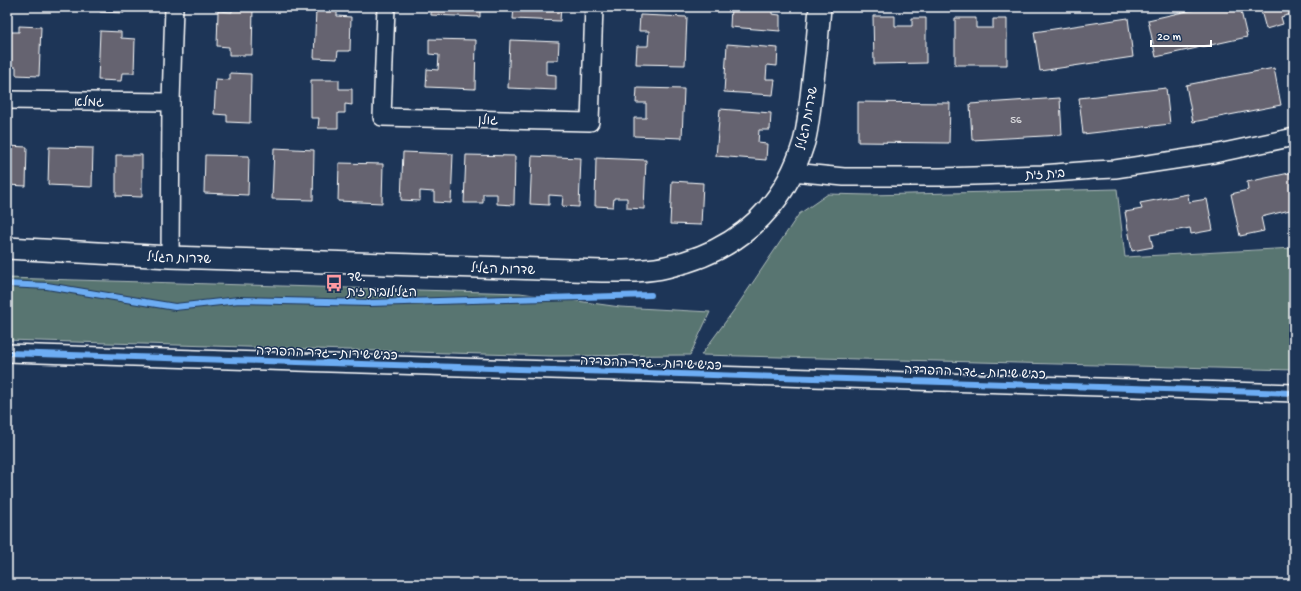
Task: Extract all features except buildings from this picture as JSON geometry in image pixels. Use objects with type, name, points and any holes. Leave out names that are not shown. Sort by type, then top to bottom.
[{"type":"street","points":[[170,257],[171,102],[174,7]]},
{"type":"street","name":"גולן","points":[[386,7],[382,117],[590,122],[594,7]]},
{"type":"street","name":"שדרות הגליל","points":[[7,248],[170,257],[602,271],[635,271],[665,268],[702,256],[732,242],[756,222],[775,201],[793,172],[804,141],[810,108],[820,7]]},
{"type":"street","name":"גמלא","points":[[7,100],[171,102]]},
{"type":"street","name":"בית זית","points":[[793,172],[844,177],[940,177],[1042,174],[1115,169],[1214,154],[1294,137]]},
{"type":"street","name":"כביש שירות - גדר ההפרדה","points":[[7,353],[1294,393]]},
{"type":"green space","points":[[1117,189],[1125,257],[1294,248],[1294,370],[701,355],[737,306],[799,214],[828,194],[869,195]]},
{"type":"green space","points":[[7,278],[520,293],[620,307],[710,312],[690,355],[552,356],[7,340]]},
{"type":"cycle path","points":[[7,284],[47,286],[175,307],[239,300],[370,303],[651,295]]},
{"type":"cycle path","points":[[7,353],[1294,393]]},
{"type":"place","name":"שד. הגליל/בית זית","points":[[334,283]]}]
